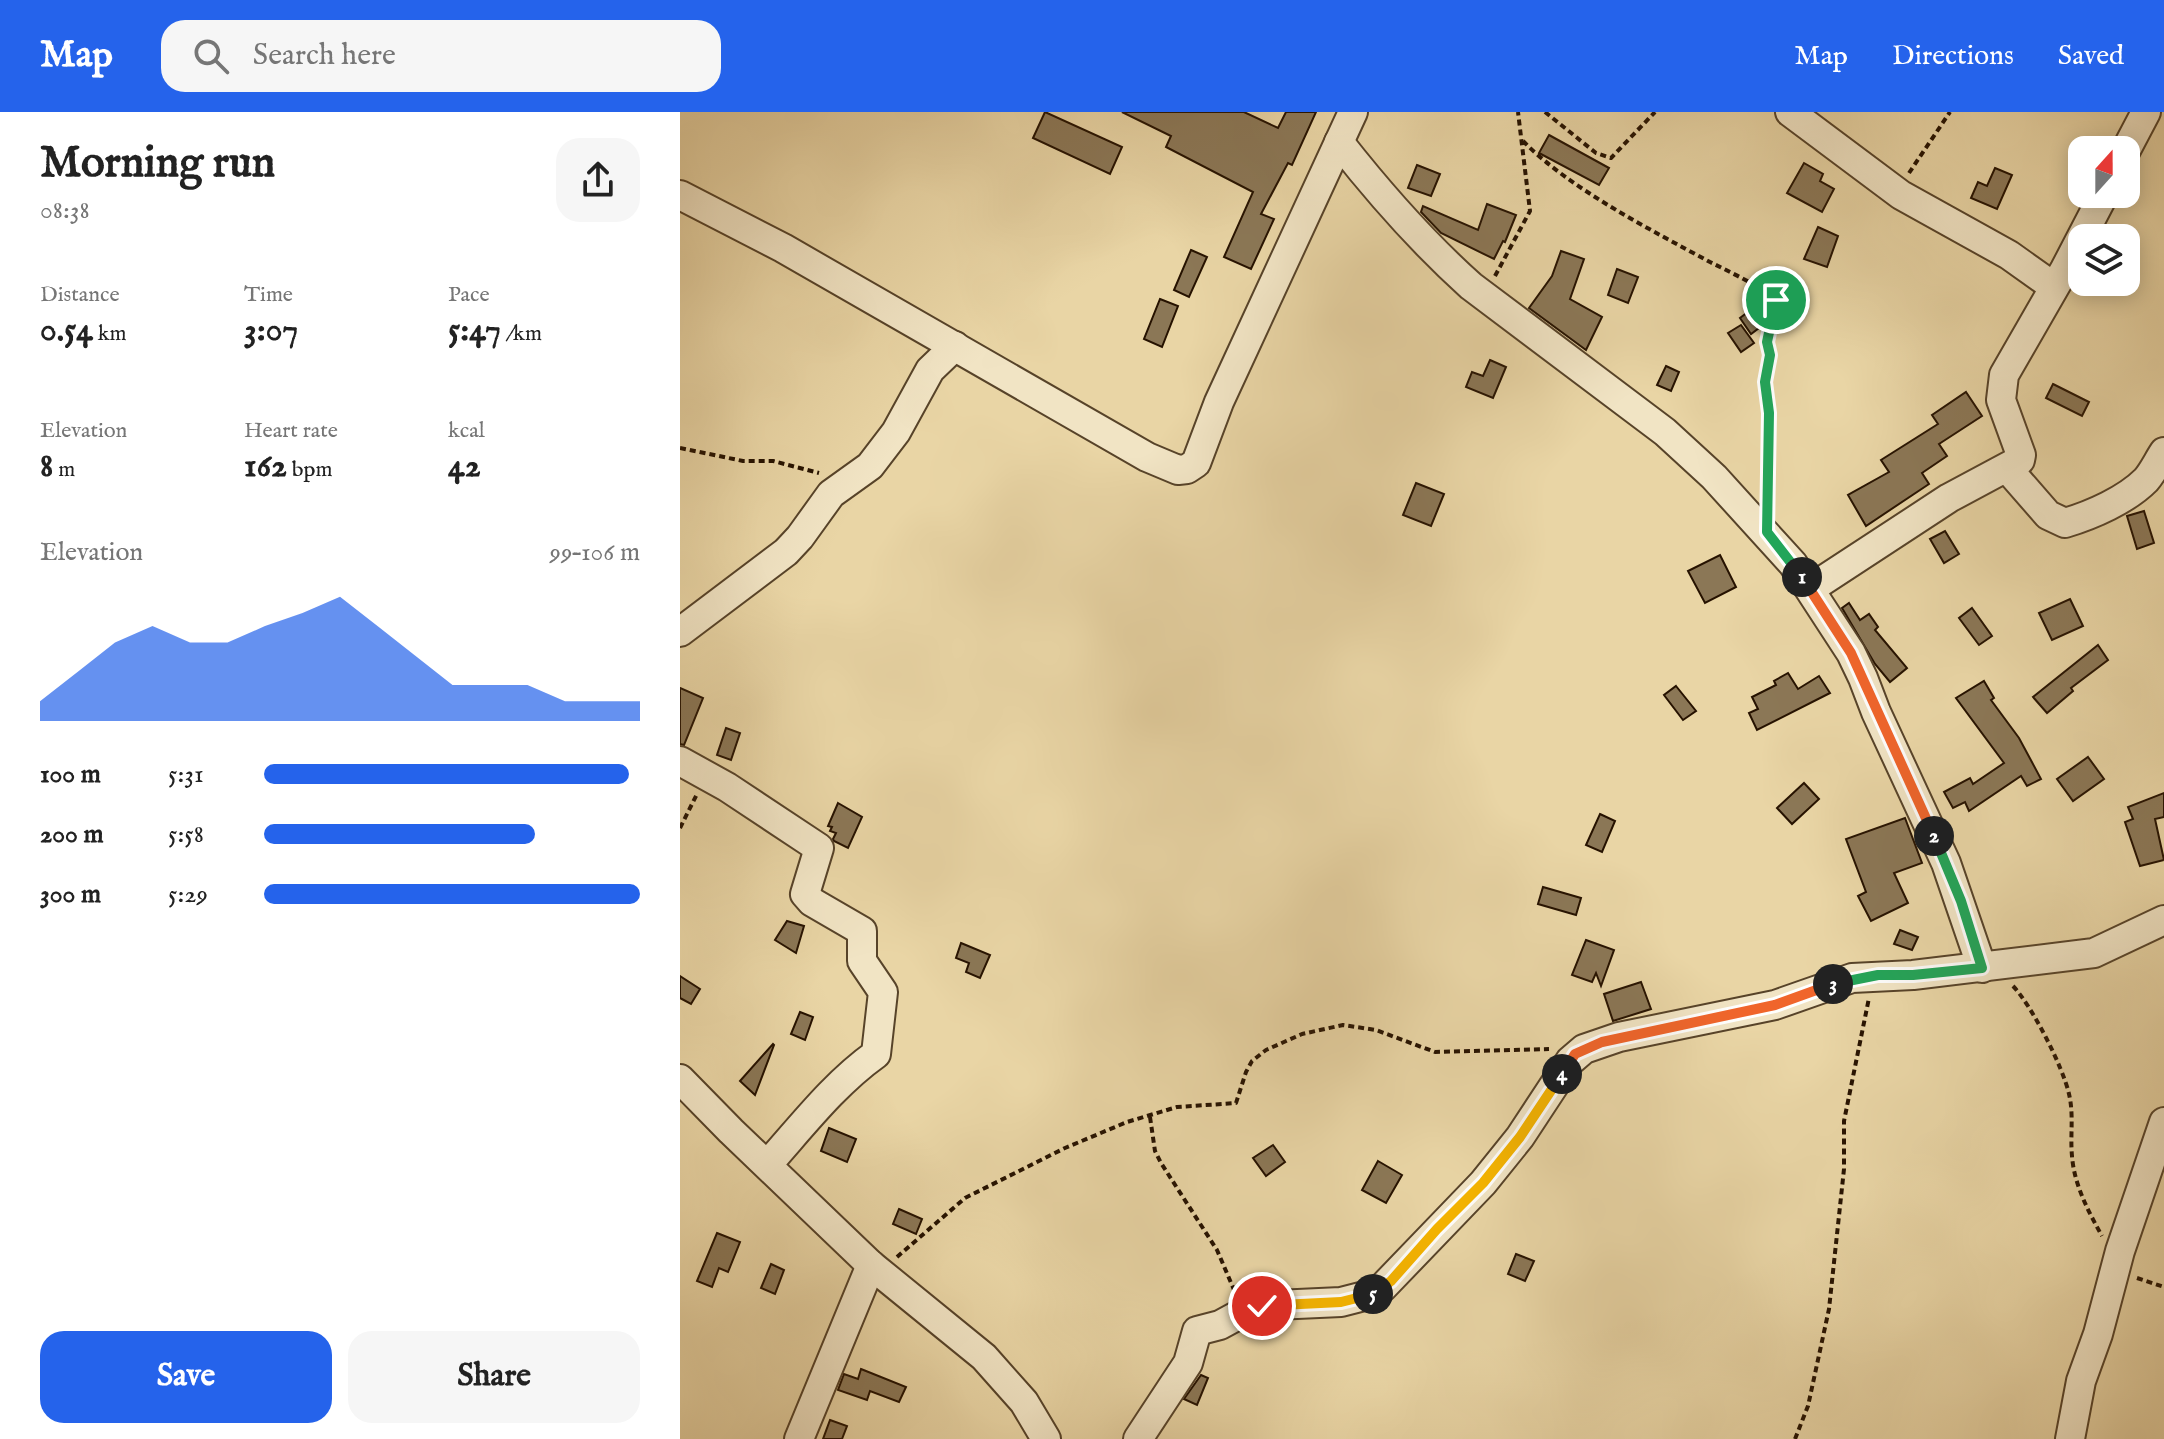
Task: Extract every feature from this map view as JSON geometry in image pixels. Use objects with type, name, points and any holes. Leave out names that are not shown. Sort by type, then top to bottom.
[{"type":"street","points":[[680,195],[783,248],[1147,457],[1172,468],[1192,467],[1202,451],[1219,402],[1353,112]]},
{"type":"street","points":[[1790,112],[1892,188],[2009,255],[2054,287]]},
{"type":"street","points":[[2133,136],[2146,112]]},
{"type":"street","points":[[1339,142],[1382,196],[1447,265],[1699,461],[1793,564],[1851,653],[1946,863],[1989,967]]},
{"type":"street","points":[[1810,589],[1949,498],[2020,461],[2001,400],[2002,380],[2096,208]]},
{"type":"street","points":[[680,632],[786,552],[831,494],[870,466],[903,422],[930,370],[955,346]]},
{"type":"street","points":[[2007,468],[2048,515],[2065,523],[2096,511],[2134,489],[2146,479],[2164,452]]},
{"type":"street","points":[[680,761],[819,848],[805,895],[862,931],[862,961],[883,992],[876,1054],[823,1101],[768,1164]]},
{"type":"street","points":[[1138,1439],[1188,1363],[1196,1332],[1220,1325],[1255,1306],[1341,1302],[1376,1293],[1382,1288],[1483,1183],[1520,1137],[1570,1061],[1584,1049],[1619,1037],[1775,1005],[1837,983],[1873,976],[1913,975],[2094,953],[2164,920]]},
{"type":"street","points":[[680,1079],[876,1268],[993,1366],[1024,1402],[1046,1439]]},
{"type":"street","points":[[2070,1439],[2081,1381],[2164,1122]]},
{"type":"street","points":[[799,1439],[876,1268]]},
{"type":"path","points":[[1483,295],[1530,211],[1518,112]]},
{"type":"path","points":[[1545,112],[1596,153],[1611,158],[1655,112]]},
{"type":"path","points":[[1892,188],[1907,176],[1950,112]]},
{"type":"path","points":[[1523,141],[1545,163],[1610,204],[1775,298],[1767,342],[1770,355],[1765,382],[1769,413],[1767,532]]},
{"type":"path","points":[[680,448],[743,461],[773,461],[847,482]]},
{"type":"path","points":[[680,828],[706,775]]},
{"type":"path","points":[[1989,967],[2027,1001],[2067,1086],[2072,1113],[2072,1156],[2076,1180],[2117,1261]]},
{"type":"path","points":[[1795,1439],[1808,1406],[1829,1309],[1844,1169],[1844,1121],[1873,976]]},
{"type":"path","points":[[876,1268],[965,1198],[1065,1148],[1127,1122],[1177,1107],[1236,1103],[1252,1061],[1266,1050],[1302,1034],[1343,1025],[1376,1030],[1435,1052],[1584,1049]]},
{"type":"path","points":[[1150,1117],[1155,1151],[1217,1250],[1245,1311]]},
{"type":"building","points":[[1045,112],[1122,147],[1110,174],[1033,138]]},
{"type":"building","points":[[1122,112],[1244,112],[1278,128],[1286,112],[1316,112],[1292,165],[1288,163],[1261,214],[1274,219],[1251,269],[1224,257],[1253,192],[1166,147],[1171,136]]},
{"type":"building","points":[[1549,135],[1609,168],[1599,185],[1539,153]]},
{"type":"building","points":[[1804,163],[1823,174],[1820,181],[1834,189],[1822,212],[1787,193]]},
{"type":"building","points":[[1417,165],[1440,174],[1431,196],[1408,188]]},
{"type":"building","points":[[1995,168],[2012,175],[1997,209],[1971,198],[1978,182],[1987,186]]},
{"type":"building","points":[[1487,204],[1516,215],[1494,259],[1441,233],[1421,212],[1423,206],[1478,230]]},
{"type":"building","points":[[1818,227],[1838,236],[1827,267],[1804,259]]},
{"type":"building","points":[[1191,250],[1207,257],[1189,297],[1174,290]]},
{"type":"building","points":[[1561,251],[1584,259],[1570,299],[1602,317],[1586,350],[1529,308],[1552,276]]},
{"type":"building","points":[[1617,269],[1638,277],[1628,303],[1608,295]]},
{"type":"building","points":[[1160,299],[1178,306],[1162,347],[1144,339]]},
{"type":"building","points":[[1756,306],[1767,322],[1751,334],[1740,318]]},
{"type":"building","points":[[1741,325],[1754,343],[1741,352],[1728,333]]},
{"type":"building","points":[[1490,360],[1506,367],[1493,398],[1466,387],[1472,372],[1483,376]]},
{"type":"building","points":[[1666,366],[1679,372],[1671,391],[1657,385]]},
{"type":"building","points":[[2053,384],[2089,402],[2082,416],[2046,398]]},
{"type":"building","points":[[1966,392],[1982,416],[1939,444],[1947,456],[1922,473],[1929,484],[1866,526],[1848,495],[1889,472],[1881,460],[1938,424],[1932,415]]},
{"type":"building","points":[[1416,483],[1444,494],[1431,526],[1403,515]]},
{"type":"building","points":[[2144,511],[2154,543],[2137,549],[2127,516]]},
{"type":"building","points":[[1945,531],[1959,554],[1944,563],[1930,539]]},
{"type":"building","points":[[1720,555],[1736,587],[1705,603],[1688,571]]},
{"type":"building","points":[[2070,599],[2083,626],[2052,640],[2039,613]]},
{"type":"building","points":[[1849,603],[1860,620],[1869,614],[1878,627],[1875,630],[1907,668],[1890,682],[1875,664],[1842,608]]},
{"type":"building","points":[[1972,608],[1992,636],[1979,645],[1959,618]]},
{"type":"building","points":[[2098,645],[2108,660],[2071,688],[2073,691],[2047,713],[2033,697]]},
{"type":"building","points":[[1788,673],[1798,689],[1819,676],[1830,693],[1757,730],[1749,713],[1758,709],[1752,697],[1776,685],[1774,681]]},
{"type":"building","points":[[1984,681],[1994,698],[1991,700],[2019,738],[2041,779],[2027,786],[2021,776],[1969,811],[1965,802],[1953,808],[1944,792],[1970,778],[1973,784],[2004,763],[1956,698]]},
{"type":"building","points":[[1676,686],[1696,711],[1683,720],[1664,695]]},
{"type":"building","points":[[680,688],[703,698],[684,745],[680,744]]},
{"type":"building","points":[[726,728],[740,733],[731,760],[717,755]]},
{"type":"building","points":[[2088,757],[2104,779],[2073,801],[2057,779]]},
{"type":"building","points":[[1804,783],[1819,799],[1792,824],[1777,808]]},
{"type":"building","points":[[2164,793],[2164,817],[2155,819],[2164,860],[2140,866],[2125,822],[2133,819],[2128,807]]},
{"type":"building","points":[[838,803],[862,817],[848,848],[834,841],[836,833],[830,831],[832,827],[828,826]]},
{"type":"building","points":[[1600,814],[1615,821],[1602,852],[1586,845]]},
{"type":"building","points":[[1905,818],[1922,863],[1894,873],[1908,903],[1871,921],[1858,896],[1866,892],[1846,839]]},
{"type":"building","points":[[1543,887],[1581,898],[1576,915],[1538,904]]},
{"type":"building","points":[[787,921],[804,926],[796,953],[775,940]]},
{"type":"building","points":[[1900,930],[1918,937],[1912,950],[1894,944]]},
{"type":"building","points":[[1586,940],[1614,950],[1601,986],[1596,973],[1592,982],[1572,975]]},
{"type":"building","points":[[961,943],[990,955],[980,978],[966,972],[969,963],[956,958]]},
{"type":"building","points":[[680,976],[700,989],[691,1004],[680,998]]},
{"type":"building","points":[[1641,982],[1651,1009],[1613,1021],[1604,994]]},
{"type":"building","points":[[800,1012],[813,1017],[805,1040],[791,1034]]},
{"type":"building","points":[[774,1045],[755,1095],[740,1081]]},
{"type":"building","points":[[829,1128],[856,1139],[847,1162],[821,1151]]},
{"type":"building","points":[[1273,1145],[1285,1162],[1266,1176],[1253,1158]]},
{"type":"building","points":[[1378,1161],[1402,1175],[1386,1203],[1362,1190]]},
{"type":"building","points":[[899,1209],[922,1219],[916,1234],[893,1224]]},
{"type":"building","points":[[717,1233],[740,1242],[728,1272],[719,1268],[712,1287],[697,1281]]},
{"type":"building","points":[[1516,1254],[1534,1261],[1525,1281],[1508,1274]]},
{"type":"building","points":[[771,1264],[784,1270],[775,1294],[761,1288]]},
{"type":"building","points":[[861,1369],[906,1387],[899,1402],[870,1391],[867,1400],[838,1390],[844,1374],[858,1379]]},
{"type":"building","points":[[1201,1375],[1208,1378],[1197,1405],[1184,1399]]},
{"type":"building","points":[[830,1420],[847,1426],[842,1439],[823,1439]]},
{"type":"route","points":[[1262,1306],[1341,1302],[1376,1293],[1483,1183],[1520,1137],[1575,1054],[1584,1049],[1619,1037],[1775,1005],[1852,978],[1982,968],[1946,863],[1851,653],[1793,564],[1767,532],[1769,413],[1765,382],[1770,355],[1767,342],[1776,300]]}]
